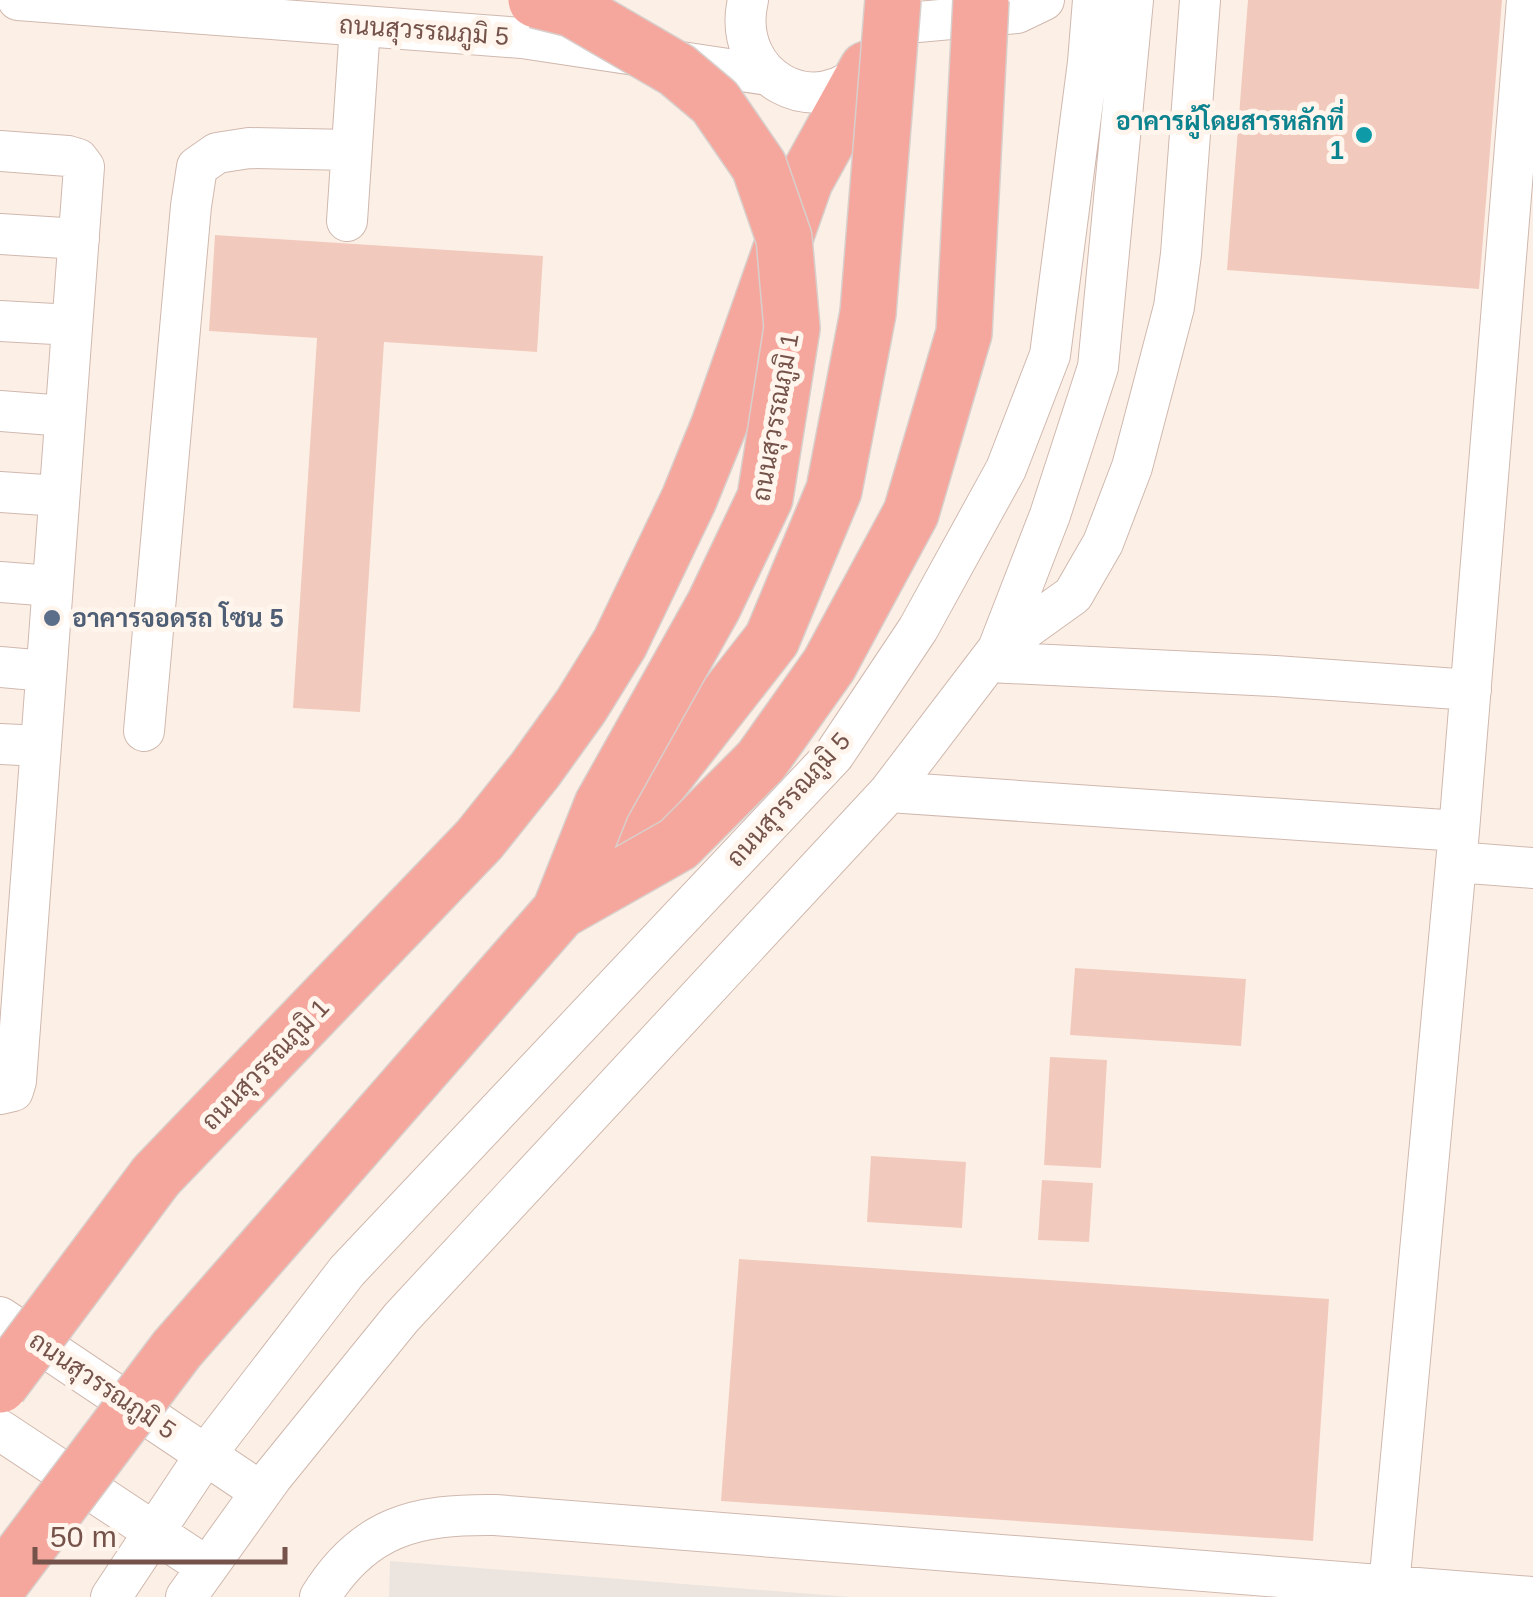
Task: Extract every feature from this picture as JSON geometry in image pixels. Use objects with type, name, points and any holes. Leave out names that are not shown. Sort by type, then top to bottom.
[{"type":"highway","name":"ถนนสุวรรณภูมิ 1","points":[[536,0],[572,9],[676,70],[715,102],[760,166],[784,238],[792,328],[765,498],[714,605],[602,805],[560,911]]},
{"type":"highway","name":"ถนนสุวรรณภูมิ 1","points":[[560,911],[678,844],[762,761],[829,665],[911,512],[964,333],[981,0]]},
{"type":"highway","name":"ถนนสุวรรณภูมิ 1","points":[[0,1584],[178,1348],[560,911],[772,639],[834,490],[868,312],[882,23]]},
{"type":"highway","name":"ถนนสุวรรณภูมิ 1","points":[[0,1385],[156,1176],[479,840],[581,706],[620,643],[674,531],[719,425],[805,181],[882,23]]},
{"type":"highway","points":[[0,1329],[156,1176]]},
{"type":"street","name":"ถนนสุวรรณภูมิ 5","points":[[18,0],[233,8],[360,26],[522,38],[768,76],[786,87],[808,92],[830,92],[850,83],[882,23],[1018,13],[1044,0]]},
{"type":"street","points":[[568,45],[589,22],[594,0]]},
{"type":"street","points":[[748,0],[744,16],[746,38],[754,58],[768,76]]},
{"type":"street","name":"ถนนสุวรรณภูมิ 5","points":[[110,1597],[206,1454],[348,1271],[834,755],[918,629],[1006,469],[1050,355],[1093,0]]},
{"type":"street","points":[[0,1430],[153,1531],[197,1582],[261,1492],[401,1318],[889,792],[993,656],[1038,549],[1098,367],[1133,0]]},
{"type":"street","points":[[993,656],[1073,595],[1103,544],[1132,467],[1162,359],[1179,272],[1200,0]]},
{"type":"street","points":[[1389,1586],[1471,690],[1527,0]]},
{"type":"street","points":[[346,220],[360,26]]},
{"type":"street","points":[[144,731],[190,206],[198,167],[218,153],[249,148],[351,150]]},
{"type":"street","points":[[0,152],[78,159],[84,167],[41,746],[17,836],[11,1006],[16,1081],[13,1091],[0,1094]]},
{"type":"street","points":[[0,234],[78,238]]},
{"type":"street","points":[[0,321],[72,325]]},
{"type":"street","points":[[0,410],[65,416]]},
{"type":"street","points":[[0,492],[59,496]]},
{"type":"street","points":[[0,582],[52,586]]},
{"type":"street","points":[[993,656],[1471,690]]},
{"type":"street","points":[[0,667],[46,671]]},
{"type":"street","points":[[0,744],[41,746]]},
{"type":"street","points":[[889,792],[1457,846],[1533,868]]},
{"type":"street","name":"ถนนสุวรรณภูมิ 5","points":[[0,1317],[261,1492]]},
{"type":"street","points":[[320,1597],[332,1578],[386,1532],[415,1520],[448,1515],[1533,1597]]},
{"type":"shaded area","points":[[390,1561],[850,1597],[389,1597]]},
{"type":"building","name":"อาคารผู้โดยสารหลักที่ 1","points":[[1248,0],[1502,0],[1479,289],[1227,270]]},
{"type":"building","points":[[215,235],[543,256],[537,352],[384,342],[360,712],[293,708],[317,338],[209,331]]},
{"type":"building","points":[[1075,968],[1246,979],[1241,1046],[1070,1035]]},
{"type":"building","points":[[1050,1057],[1107,1060],[1101,1168],[1044,1165]]},
{"type":"building","points":[[871,1156],[966,1162],[962,1228],[867,1222]]},
{"type":"building","points":[[1042,1180],[1093,1183],[1089,1242],[1038,1240]]},
{"type":"building","points":[[739,1259],[1329,1299],[1313,1541],[721,1501]]},
{"type":"place","name":"อาคารผู้โดยสารหลักที่ 1","points":[[1364,135]]},
{"type":"place","name":"อาคารจอดรถ โซน 5","points":[[52,618]]}]
